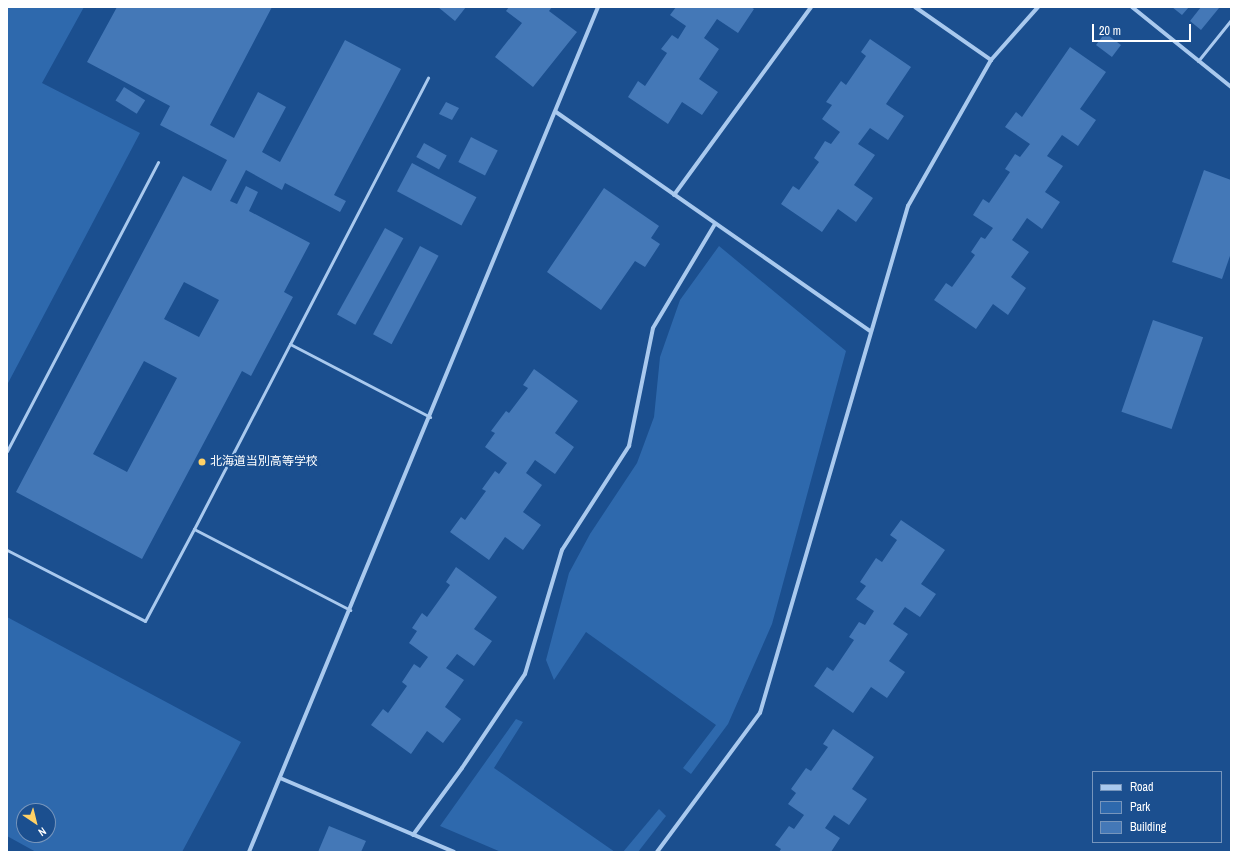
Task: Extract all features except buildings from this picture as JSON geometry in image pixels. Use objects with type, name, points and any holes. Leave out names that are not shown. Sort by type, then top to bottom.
[{"type":"street","points":[[250,852],[598,7]]},
{"type":"street","points":[[674,195],[811,7]]},
{"type":"street","points":[[915,7],[992,60]]},
{"type":"street","points":[[657,852],[760,713],[908,206],[992,60],[1038,7]]},
{"type":"street","points":[[1132,7],[1231,87]]},
{"type":"street","points":[[556,112],[871,332]]},
{"type":"street","points":[[413,835],[462,768],[525,674],[562,550],[629,446],[653,328],[715,224]]},
{"type":"street","points":[[280,778],[454,852]]},
{"type":"lane","points":[[1198,61],[1231,20]]},
{"type":"lane","points":[[7,550],[145,621],[428,78]]},
{"type":"lane","points":[[7,451],[158,162]]},
{"type":"lane","points":[[290,344],[430,417]]},
{"type":"lane","points":[[194,529],[350,610]]},
{"type":"green space","points":[[7,7],[84,7],[42,83],[140,133],[7,385]]},
{"type":"green space","points":[[719,246],[846,351],[772,624],[728,724],[691,774],[683,768],[716,725],[586,632],[554,680],[546,660],[569,573],[590,534],[637,463],[654,417],[660,357],[680,300]]},
{"type":"green space","points":[[7,617],[241,742],[182,852],[36,852],[20,843],[56,843],[56,803],[16,803],[16,841],[7,836]]},
{"type":"green space","points":[[516,719],[523,722],[494,768],[615,852],[501,852],[440,826]]},
{"type":"green space","points":[[659,809],[666,816],[638,852],[623,852]]},
{"type":"place","name":"北海道当別高等学校","points":[[202,462]]}]
